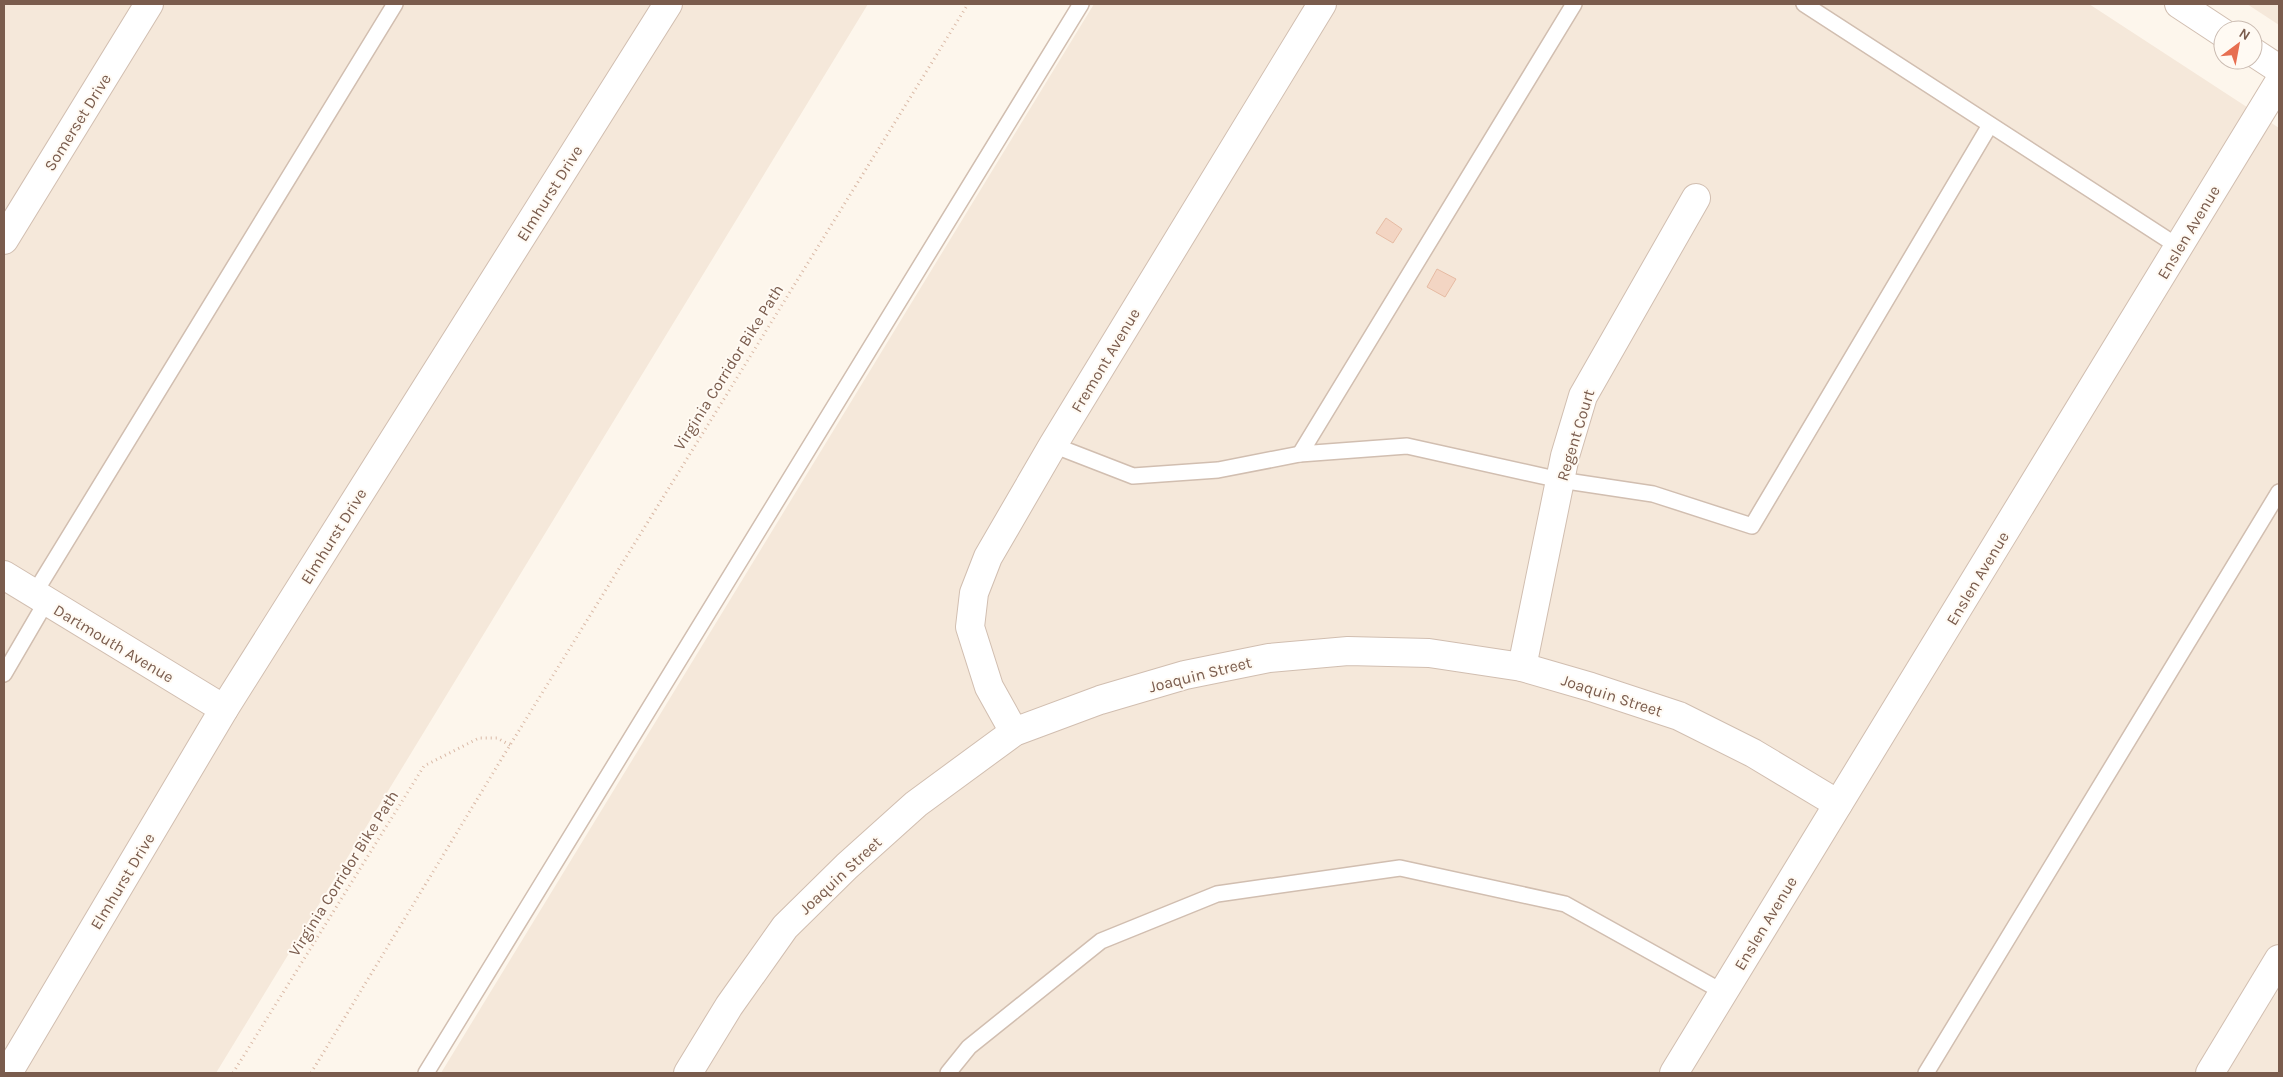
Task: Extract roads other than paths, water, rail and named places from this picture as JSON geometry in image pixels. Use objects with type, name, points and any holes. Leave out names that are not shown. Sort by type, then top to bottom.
[{"type":"street","name":"Somerset Drive","points":[[4,240],[149,4]]},
{"type":"street","name":"Elmhurst Drive","points":[[8,1073],[224,710],[668,4]]},
{"type":"street","name":"Fremont Avenue","points":[[1014,732],[989,687],[970,627],[974,593],[988,557],[1053,445],[1322,4]]},
{"type":"street","points":[[2179,4],[2213,26]]},
{"type":"street","points":[[2263,59],[2279,69]]},
{"type":"street","name":"Enslen Avenue","points":[[1674,1073],[2279,82]]},
{"type":"street","name":"Regent Court","points":[[1522,667],[1565,456],[1583,396],[1696,198]]},
{"type":"street","name":"Dartmouth Avenue","points":[[4,575],[224,710]]},
{"type":"street","name":"Joaquin Street","points":[[688,1073],[729,1006],[786,927],[847,866],[916,804],[1014,732],[1100,700],[1186,675],[1269,658],[1348,651],[1429,653],[1522,667],[1679,716],[1753,753],[1838,804]]},
{"type":"street","points":[[2210,1073],[2279,959]]},
{"type":"lane","points":[[4,674],[40,598],[395,4]]},
{"type":"lane","points":[[426,1073],[1081,4]]},
{"type":"lane","points":[[1300,454],[1574,4]]},
{"type":"lane","points":[[1804,4],[2178,247]]},
{"type":"lane","points":[[1053,445],[1133,476],[1218,470],[1300,454],[1407,446],[1560,480],[1653,494],[1752,526],[1990,125]]},
{"type":"lane","points":[[1926,1073],[2279,492]]},
{"type":"lane","points":[[948,1073],[969,1047],[1102,941],[1217,894],[1400,868],[1565,904],[1724,992]]}]
